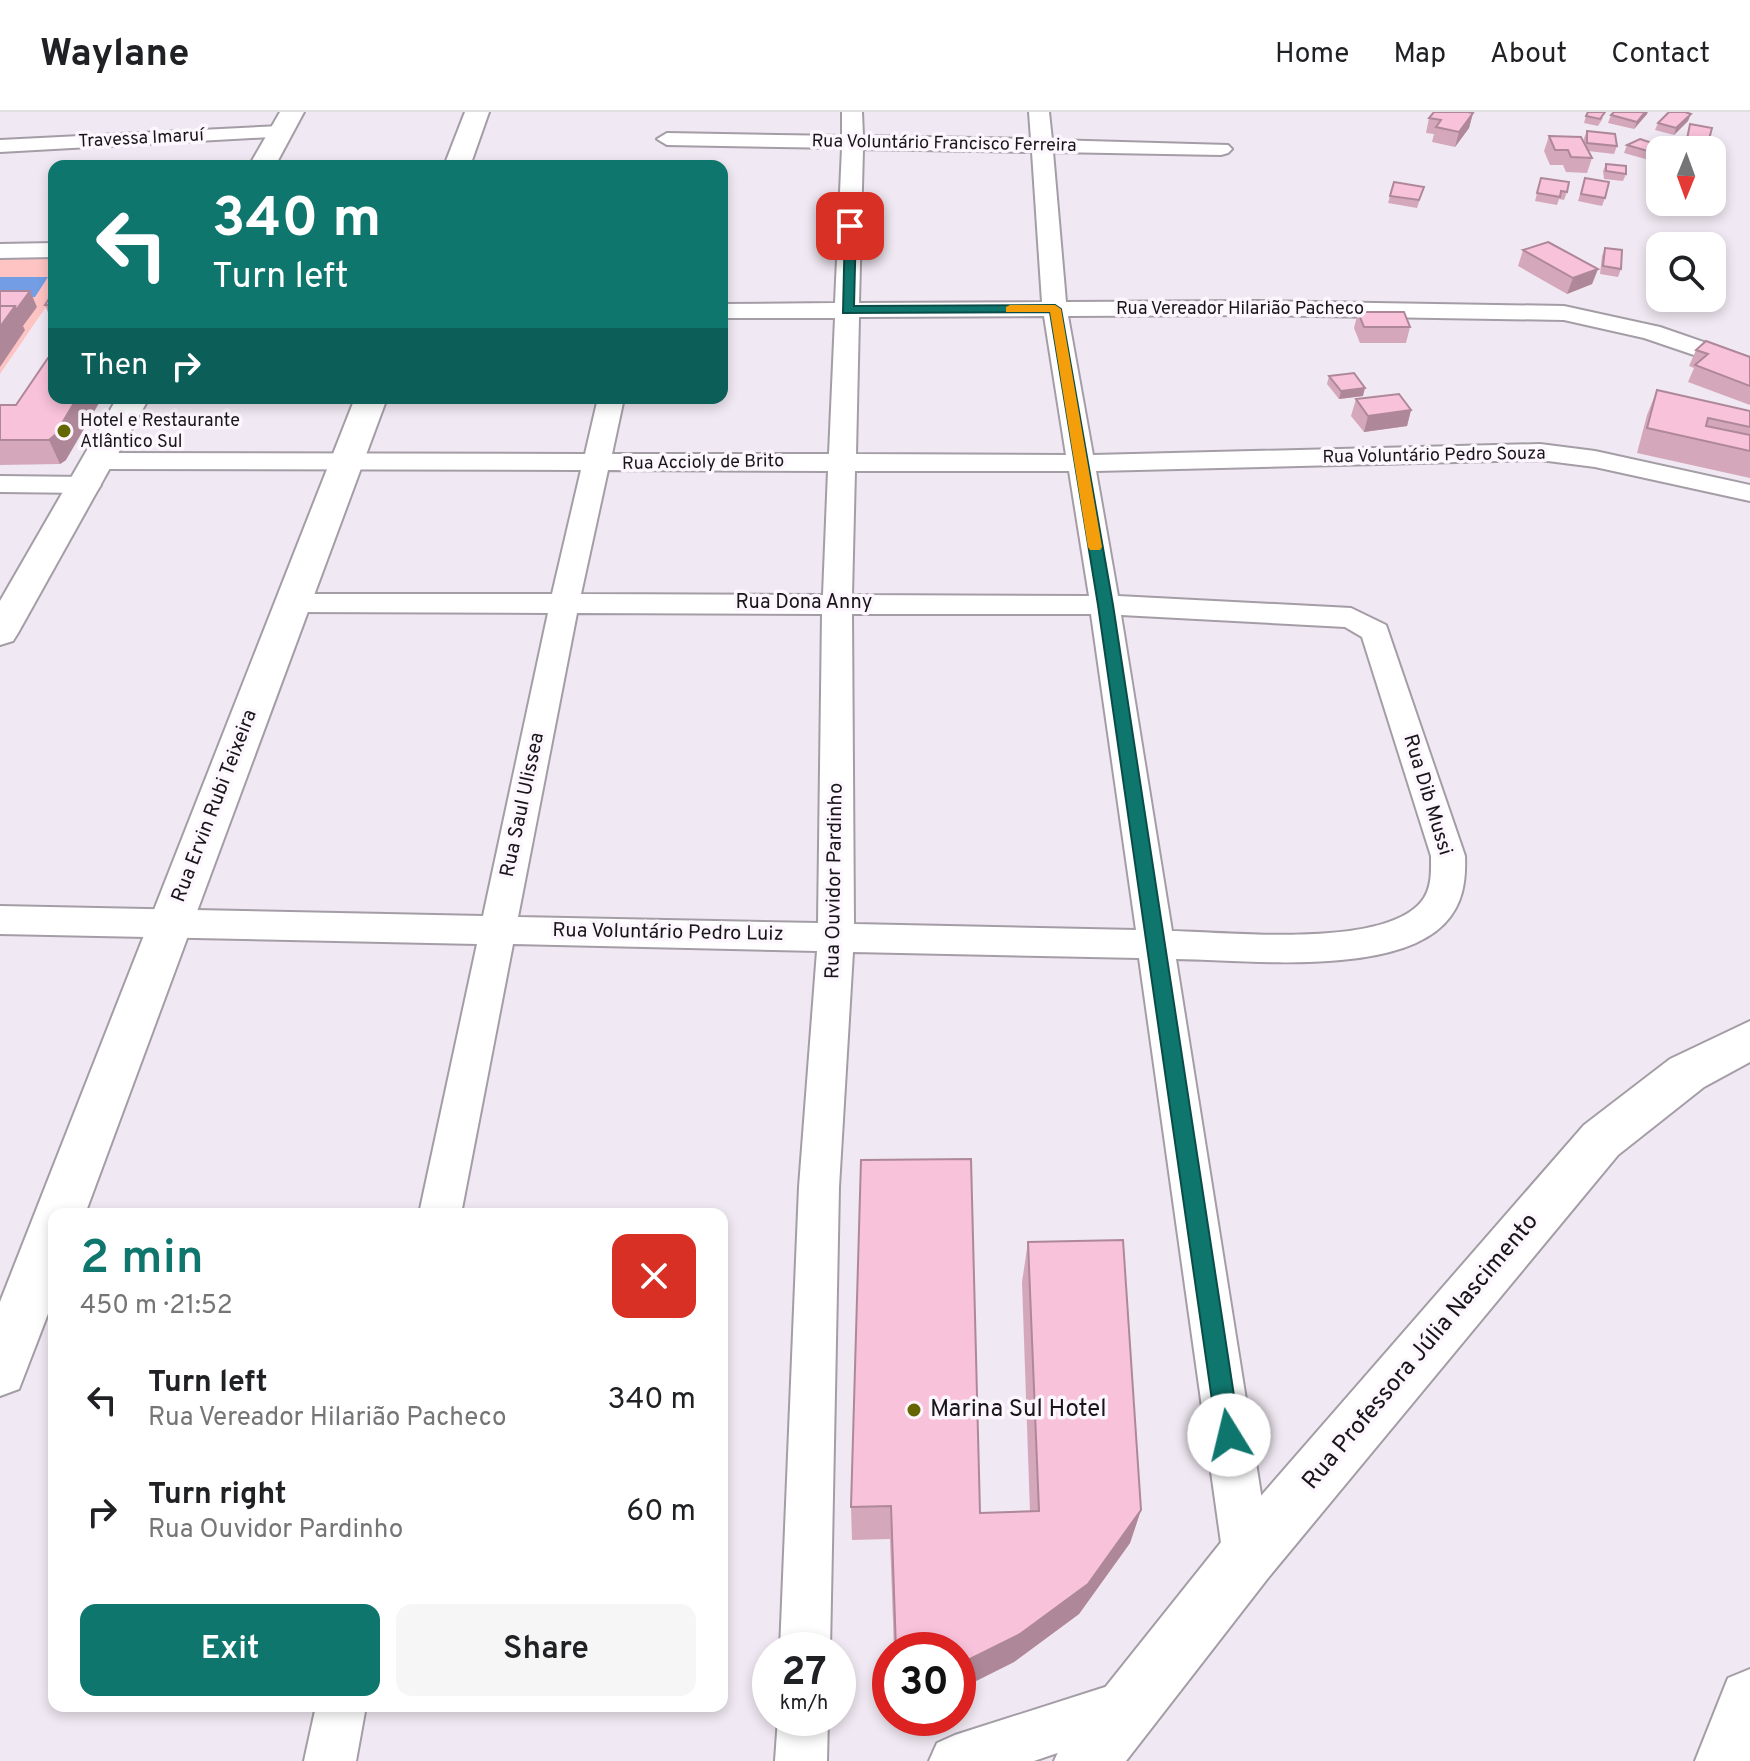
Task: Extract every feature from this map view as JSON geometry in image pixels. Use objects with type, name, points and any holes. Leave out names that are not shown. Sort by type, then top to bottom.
[{"type":"main road","points":[[459,160],[477,112]]},
{"type":"main road","points":[[265,160],[286,122]]},
{"type":"main road","points":[[0,633],[130,404]]},
{"type":"main road","name":"Rua Ervin Rubi Teixeira","points":[[62,1208],[369,404]]},
{"type":"main road","name":"Rua Professora Júlia Nascimento","points":[[1086,1761],[1247,1557],[1601,1140],[1687,1073],[1750,1040]]},
{"type":"main road","points":[[0,1371],[48,1245]]},
{"type":"main road","points":[[1727,1761],[1750,1700]]},
{"type":"street","points":[[662,160],[672,112]]},
{"type":"street","points":[[1039,112],[1055,309],[1105,605],[1247,1557]]},
{"type":"street","name":"Travessa Imaruí","points":[[0,146],[286,122]]},
{"type":"street","name":"Rua Voluntário Francisco Ferreira","points":[[667,139],[853,127],[1040,146],[1221,149]]},
{"type":"street","name":"Rua Ouvidor Pardinho","points":[[806,1632],[819,1187],[836,936],[837,603],[853,127]]},
{"type":"street","points":[[0,251],[48,250]]},
{"type":"street","name":"Rua Vereador Hilarião Pacheco","points":[[728,311],[1257,308],[1564,313],[1651,332],[1750,366]]},
{"type":"street","name":"Rua Saul Ulissea","points":[[441,1208],[565,601],[610,404]]},
{"type":"street","name":"Rua Voluntário Pedro Souza","points":[[1306,458],[1540,452],[1595,459],[1750,493]]},
{"type":"street","name":"Rua Accioly de Brito","points":[[0,484],[93,473],[347,463],[1080,463],[1306,458]]},
{"type":"street","name":"Rua Dona Anny","points":[[292,603],[565,601],[1105,605],[1317,614]]},
{"type":"street","name":"Rua Dib Mussi","points":[[1317,614],[1351,618],[1375,632],[1448,856],[1451,878],[1444,900],[1422,923],[1388,938],[1335,948]]},
{"type":"street","name":"Rua Voluntário Pedro Luiz","points":[[0,920],[1335,948]]},
{"type":"street","points":[[955,1761],[1129,1705]]},
{"type":"street","points":[[330,1761],[340,1712]]},
{"type":"street","points":[[801,1761],[802,1736]]},
{"type":"shaded area","points":[[48,255],[48,304],[0,374],[0,258]]},
{"type":"water","points":[[0,277],[48,277],[35,297],[0,297]]},
{"type":"building","points":[[1434,112],[1473,113],[1459,132],[1436,127],[1441,120],[1429,118]]},
{"type":"building","points":[[1588,112],[1605,112],[1600,119],[1586,116]]},
{"type":"building","points":[[1614,112],[1645,112],[1637,122],[1611,115]]},
{"type":"building","points":[[1669,112],[1691,114],[1676,128],[1658,123]]},
{"type":"building","points":[[1690,124],[1712,128],[1710,136],[1688,136]]},
{"type":"building","points":[[1587,131],[1615,134],[1617,146],[1587,143]]},
{"type":"building","points":[[1549,136],[1581,137],[1592,158],[1571,157],[1568,150],[1555,150]]},
{"type":"building","points":[[1640,139],[1646,141],[1646,151],[1627,145]]},
{"type":"building","points":[[1606,164],[1626,166],[1626,174],[1606,171]]},
{"type":"building","points":[[1541,178],[1569,182],[1567,192],[1561,191],[1560,197],[1537,193]]},
{"type":"building","points":[[1585,178],[1609,182],[1605,198],[1581,194]]},
{"type":"building","points":[[1394,182],[1424,187],[1419,200],[1390,196]]},
{"type":"building","points":[[1548,242],[1598,269],[1573,278],[1523,250]]},
{"type":"building","points":[[1605,248],[1622,250],[1621,269],[1603,266]]},
{"type":"building","points":[[0,291],[30,291],[16,310],[15,306],[0,306]]},
{"type":"building","points":[[0,306],[15,306],[0,327]]},
{"type":"building","points":[[1358,312],[1404,312],[1410,327],[1364,327]]},
{"type":"building","points":[[1706,341],[1750,357],[1750,386],[1695,365],[1708,354],[1696,350]]},
{"type":"building","points":[[48,358],[48,404],[73,404],[49,440],[0,440],[0,405],[16,405]]},
{"type":"building","points":[[1354,373],[1365,388],[1341,391],[1329,376]]},
{"type":"building","points":[[1657,390],[1750,411],[1750,427],[1708,418],[1706,426],[1750,435],[1750,451],[1647,428]]},
{"type":"building","points":[[1399,394],[1411,410],[1368,416],[1356,399]]},
{"type":"building","name":"Marina Sul Hotel","points":[[971,1159],[980,1513],[1039,1511],[1028,1242],[1123,1240],[1141,1510],[1088,1584],[1020,1634],[976,1656],[976,1632],[895,1632],[891,1506],[851,1507],[861,1160]]},
{"type":"slow traffic","points":[[1010,309],[1055,309],[1095,547]]},
{"type":"place","name":"Hotel e Restaurante Atlântico Sul","points":[[64,431]]},
{"type":"place","name":"Marina Sul Hotel","points":[[914,1410]]},
{"type":"route","points":[[850,226],[847,310],[1055,309],[1105,605],[1229,1435]]}]
